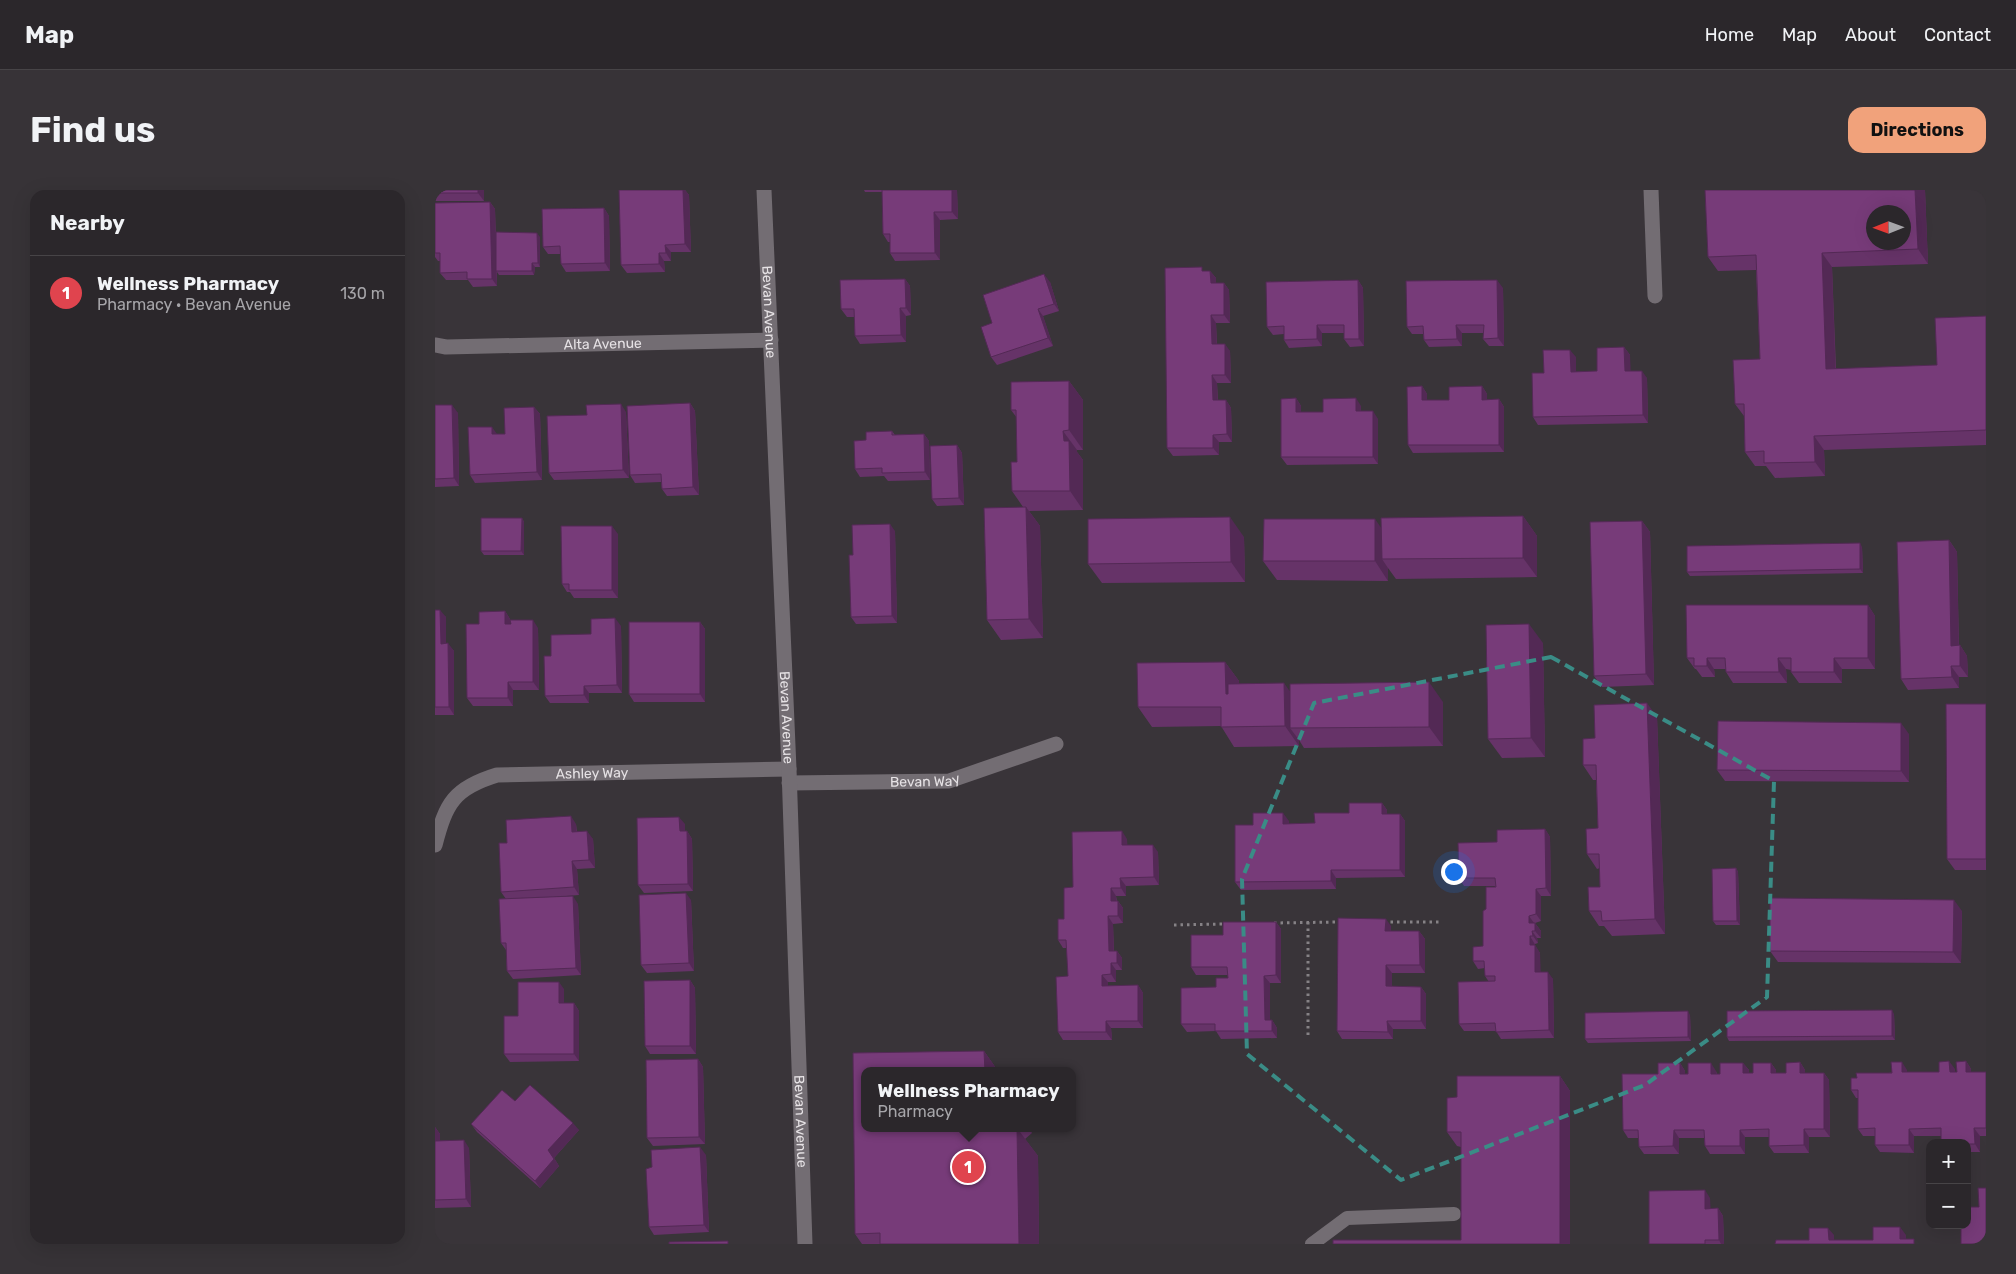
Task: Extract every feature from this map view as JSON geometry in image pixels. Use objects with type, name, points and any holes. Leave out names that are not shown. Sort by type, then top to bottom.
[{"type":"street","name":"Bevan Avenue","points":[[764,190],[789,776],[805,1244]]},
{"type":"street","points":[[1651,190],[1655,296]]},
{"type":"street","name":"Alta Avenue","points":[[435,345],[445,347],[771,340]]},
{"type":"street","name":"Bevan Way","points":[[789,776],[949,781],[1056,744]]},
{"type":"street","name":"Ashley Way","points":[[435,844],[441,824],[455,796],[473,782],[497,775],[789,776]]},
{"type":"lane","points":[[1312,1244],[1347,1218],[1455,1214]]},
{"type":"path","points":[[1308,922],[1308,1038]]},
{"type":"path","points":[[1270,923],[1346,922]]},
{"type":"path","points":[[1375,922],[1441,922]]},
{"type":"path","points":[[1175,925],[1232,924]]},
{"type":"highlighted area","points":[[1551,657],[1774,781],[1767,997],[1645,1085],[1401,1180],[1247,1054],[1242,879],[1314,703]]},
{"type":"building","points":[[435,190],[478,190],[478,193],[435,193]]},
{"type":"building","points":[[619,190],[683,190],[685,244],[665,245],[666,253],[659,253],[659,264],[621,265]]},
{"type":"building","points":[[882,190],[952,190],[952,212],[934,212],[935,253],[890,253],[890,234],[883,234]]},
{"type":"building","points":[[1705,190],[1915,190],[1918,249],[1911,249],[1911,205],[1866,205],[1866,250],[1894,250],[1822,253],[1826,369],[1937,365],[1935,318],[1986,316],[1986,430],[1814,436],[1815,462],[1764,463],[1764,451],[1745,452],[1744,404],[1735,404],[1733,360],[1760,359],[1756,255],[1708,257]]},
{"type":"building","points":[[490,202],[492,279],[467,279],[467,272],[440,273],[440,253],[435,253],[435,203]]},
{"type":"building","points":[[604,208],[605,263],[561,264],[560,246],[543,247],[542,209]]},
{"type":"building","points":[[496,232],[537,233],[538,263],[532,263],[532,271],[496,271]]},
{"type":"building","points":[[1202,267],[1202,271],[1210,271],[1211,283],[1224,283],[1224,315],[1211,315],[1212,344],[1225,344],[1225,375],[1212,375],[1213,400],[1226,400],[1227,434],[1213,435],[1213,448],[1167,448],[1165,268]]},
{"type":"building","points":[[1044,274],[1054,304],[1038,309],[1048,338],[991,357],[981,327],[992,323],[983,295]]},
{"type":"building","points":[[905,279],[906,308],[900,308],[901,335],[855,336],[854,309],[841,309],[840,280]]},
{"type":"building","points":[[1358,280],[1359,339],[1344,339],[1344,325],[1317,325],[1317,339],[1284,340],[1284,326],[1267,327],[1266,282]]},
{"type":"building","points":[[1497,280],[1498,338],[1483,339],[1484,325],[1456,325],[1457,339],[1424,340],[1423,326],[1407,327],[1406,281]]},
{"type":"building","points":[[1624,347],[1625,371],[1642,371],[1643,415],[1533,417],[1532,373],[1544,373],[1543,350],[1570,350],[1571,372],[1597,371],[1597,348]]},
{"type":"building","points":[[1069,381],[1069,430],[1063,431],[1064,441],[1069,441],[1070,491],[1012,491],[1011,462],[1017,462],[1016,410],[1011,410],[1011,382]]},
{"type":"building","points":[[1422,386],[1422,400],[1449,400],[1449,387],[1482,386],[1482,400],[1499,399],[1499,445],[1408,445],[1407,387]]},
{"type":"building","points":[[1296,398],[1296,412],[1323,412],[1323,399],[1356,398],[1356,411],[1373,411],[1373,457],[1281,457],[1281,399]]},
{"type":"building","points":[[690,403],[693,487],[662,489],[661,474],[630,475],[627,406]]},
{"type":"building","points":[[621,404],[623,470],[549,473],[547,416],[587,415],[586,405]]},
{"type":"building","points":[[435,405],[452,405],[454,478],[435,479]]},
{"type":"building","points":[[534,407],[537,472],[470,475],[468,427],[492,427],[492,434],[505,434],[504,408]]},
{"type":"building","points":[[892,431],[892,435],[924,434],[925,472],[882,473],[882,468],[855,469],[854,441],[866,440],[866,432]]},
{"type":"building","points":[[957,445],[959,498],[932,499],[930,446]]},
{"type":"building","points":[[1026,507],[1029,619],[987,620],[984,508]]},
{"type":"building","points":[[1523,516],[1523,558],[1382,559],[1381,518]]},
{"type":"building","points":[[1230,517],[1231,562],[1088,564],[1088,519]]},
{"type":"building","points":[[481,518],[522,518],[521,551],[481,551]]},
{"type":"building","points":[[1264,519],[1375,519],[1375,561],[1263,561]]},
{"type":"building","points":[[1642,521],[1646,674],[1594,676],[1590,522]]},
{"type":"building","points":[[890,524],[892,616],[851,617],[849,555],[853,555],[852,525]]},
{"type":"building","points":[[561,526],[612,526],[612,590],[569,590],[569,584],[562,584]]},
{"type":"building","points":[[1949,540],[1951,646],[1960,645],[1960,666],[1951,666],[1952,677],[1901,679],[1897,542]]},
{"type":"building","points":[[1860,543],[1860,569],[1687,572],[1687,546]]},
{"type":"building","points":[[1686,605],[1868,605],[1868,658],[1834,658],[1834,672],[1791,672],[1791,658],[1778,658],[1779,672],[1726,672],[1725,658],[1707,658],[1707,666],[1694,666],[1694,658],[1687,658]]},
{"type":"building","points":[[435,610],[440,610],[441,644],[448,643],[449,707],[435,707]]},
{"type":"building","points":[[505,611],[505,624],[511,624],[510,620],[533,620],[533,682],[508,682],[508,698],[467,698],[466,624],[479,624],[479,612]]},
{"type":"building","points":[[615,618],[617,685],[584,686],[584,695],[545,696],[544,656],[551,656],[551,635],[591,634],[591,619]]},
{"type":"building","points":[[629,622],[700,622],[700,694],[629,694]]},
{"type":"building","points":[[1529,624],[1531,738],[1488,739],[1486,625]]},
{"type":"building","points":[[1225,662],[1226,694],[1228,694],[1228,684],[1284,683],[1285,726],[1221,727],[1221,707],[1138,707],[1137,663]]},
{"type":"building","points":[[1429,682],[1429,727],[1290,728],[1290,684]]},
{"type":"building","points":[[1647,703],[1655,919],[1602,921],[1601,911],[1589,911],[1588,887],[1600,887],[1599,854],[1587,854],[1586,829],[1598,828],[1596,765],[1583,765],[1583,739],[1595,738],[1594,705]]},
{"type":"building","points":[[1946,704],[1986,704],[1986,859],[1947,859]]},
{"type":"building","points":[[1718,721],[1901,723],[1901,771],[1717,770]]},
{"type":"building","points":[[1349,803],[1382,803],[1382,814],[1400,814],[1400,870],[1331,870],[1331,881],[1235,882],[1235,825],[1253,825],[1253,813],[1283,813],[1283,824],[1315,823],[1314,813],[1349,813]]},
{"type":"building","points":[[571,816],[572,832],[587,831],[589,860],[572,861],[574,887],[501,892],[499,843],[507,843],[506,820]]},
{"type":"building","points":[[679,817],[680,831],[687,831],[688,884],[638,885],[637,818]]},
{"type":"building","points":[[1545,829],[1546,888],[1536,889],[1536,914],[1529,916],[1529,923],[1535,923],[1535,931],[1532,931],[1533,936],[1530,936],[1530,945],[1535,945],[1535,972],[1548,972],[1549,1030],[1496,1032],[1495,1023],[1459,1024],[1458,982],[1495,981],[1495,976],[1485,976],[1484,961],[1473,961],[1473,947],[1483,946],[1483,911],[1486,909],[1486,887],[1496,887],[1495,878],[1459,878],[1458,843],[1497,842],[1497,830]]},
{"type":"building","points":[[1122,831],[1122,845],[1153,845],[1154,877],[1120,878],[1121,888],[1111,888],[1111,901],[1118,901],[1118,916],[1108,916],[1109,951],[1117,951],[1117,963],[1111,963],[1111,974],[1102,975],[1102,986],[1138,985],[1138,1021],[1106,1021],[1106,1032],[1058,1032],[1056,977],[1068,976],[1066,940],[1058,940],[1058,919],[1064,919],[1064,888],[1073,887],[1072,832]]},
{"type":"building","points":[[1736,868],[1737,921],[1713,921],[1712,869]]},
{"type":"building","points":[[686,893],[689,963],[641,965],[639,895]]},
{"type":"building","points":[[573,896],[576,968],[507,971],[506,943],[501,943],[499,899]]},
{"type":"building","points":[[1770,898],[1954,900],[1953,952],[1770,951]]},
{"type":"building","points":[[1338,918],[1386,919],[1385,931],[1419,931],[1420,965],[1386,965],[1386,986],[1421,987],[1421,1021],[1387,1021],[1388,1032],[1337,1031]]},
{"type":"building","points":[[1223,922],[1276,922],[1276,975],[1264,976],[1265,1020],[1272,1020],[1272,1031],[1215,1031],[1215,1024],[1181,1024],[1181,988],[1216,987],[1216,978],[1228,978],[1227,967],[1191,967],[1191,935],[1223,935]]},
{"type":"building","points":[[690,980],[690,1046],[645,1046],[644,981]]},
{"type":"building","points":[[518,982],[559,982],[559,1003],[574,1003],[574,1054],[504,1054],[504,1016],[518,1016]]},
{"type":"building","points":[[1892,1010],[1892,1036],[1727,1037],[1727,1011]]},
{"type":"building","points":[[1688,1011],[1688,1037],[1585,1039],[1585,1013]]},
{"type":"building","points":[[984,1051],[985,1067],[861,1067],[861,1132],[1017,1132],[1019,1244],[880,1244],[880,1233],[855,1234],[853,1053]]},
{"type":"building","points":[[698,1059],[699,1137],[647,1138],[646,1060]]},
{"type":"building","points":[[1949,1061],[1950,1072],[1957,1072],[1956,1062],[1966,1061],[1966,1072],[1986,1072],[1986,1128],[1974,1128],[1975,1144],[1971,1144],[1971,1139],[1941,1139],[1941,1128],[1909,1129],[1909,1145],[1875,1145],[1875,1128],[1858,1129],[1858,1090],[1851,1090],[1851,1078],[1857,1078],[1856,1073],[1892,1073],[1891,1062],[1902,1062],[1902,1072],[1939,1072],[1939,1062]]},
{"type":"building","points":[[1800,1062],[1800,1073],[1824,1073],[1824,1129],[1804,1129],[1804,1145],[1769,1146],[1769,1129],[1740,1130],[1740,1146],[1705,1146],[1704,1130],[1674,1130],[1673,1146],[1639,1147],[1638,1130],[1623,1130],[1622,1074],[1658,1074],[1658,1063],[1680,1063],[1680,1074],[1688,1074],[1688,1063],[1711,1063],[1711,1074],[1720,1074],[1720,1063],[1743,1063],[1743,1073],[1753,1073],[1753,1063],[1771,1063],[1771,1073],[1786,1073],[1786,1063]]},
{"type":"building","points":[[1457,1076],[1560,1076],[1560,1244],[1333,1244],[1333,1240],[1461,1240],[1461,1132],[1447,1132],[1447,1098],[1457,1097]]},
{"type":"building","points":[[530,1085],[573,1123],[548,1150],[554,1159],[535,1181],[471,1124],[502,1090],[515,1101]]},
{"type":"building","points":[[464,1140],[466,1199],[435,1200],[435,1141]]},
{"type":"building","points":[[700,1147],[704,1225],[649,1227],[646,1169],[652,1167],[651,1150]]},
{"type":"building","points":[[1978,1188],[1986,1188],[1986,1244],[1961,1244],[1961,1229],[1971,1229],[1971,1207],[1979,1207]]},
{"type":"building","points":[[1705,1190],[1705,1209],[1718,1208],[1719,1240],[1705,1240],[1705,1244],[1649,1244],[1649,1191]]},
{"type":"building","points":[[1873,1227],[1900,1227],[1900,1239],[1914,1239],[1914,1244],[1775,1244],[1776,1240],[1809,1240],[1809,1228],[1828,1228],[1829,1240],[1873,1240]]},
{"type":"building","points":[[728,1241],[728,1244],[669,1244],[669,1242]]},
{"type":"place","name":"Wellness Pharmacy","points":[[968,1167]]}]
